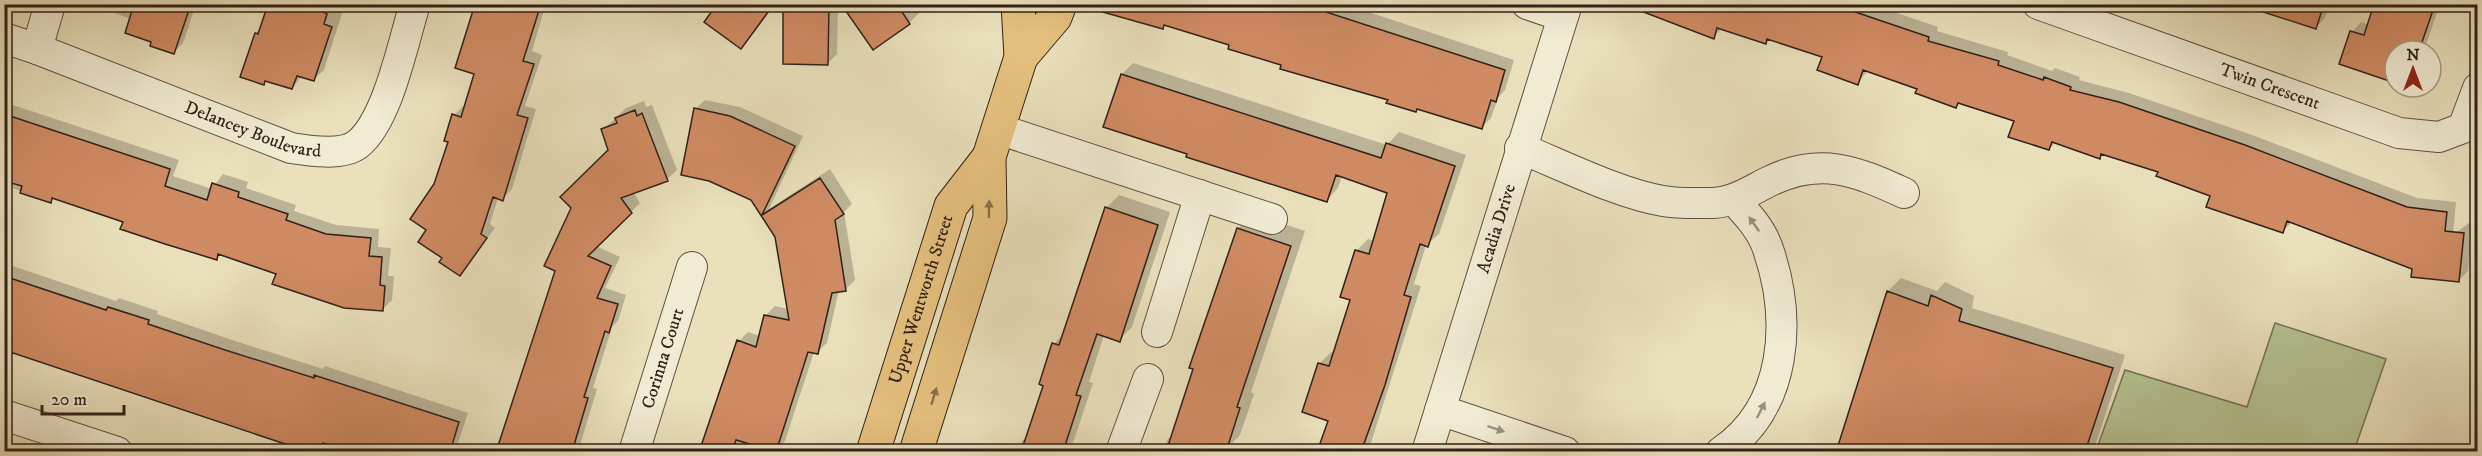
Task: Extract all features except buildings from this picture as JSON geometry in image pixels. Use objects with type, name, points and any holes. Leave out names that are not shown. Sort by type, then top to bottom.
[{"type":"main road","name":"Upper Wentworth Street","points":[[873,452],[951,206],[993,143],[1021,57],[1018,4]]},
{"type":"main road","name":"Upper Wentworth Street","points":[[1021,57],[1055,17],[1059,4]]},
{"type":"main road","name":"Upper Wentworth Street","points":[[916,452],[990,218],[993,143]]},
{"type":"street","points":[[37,49],[50,4]]},
{"type":"street","name":"Delancey Boulevard","points":[[4,38],[291,148],[320,154],[357,145],[380,117],[415,4]]},
{"type":"street","points":[[1527,4],[1564,10]]},
{"type":"street","name":"Twin Crescent","points":[[2038,4],[2399,133],[2439,137],[2463,128],[2478,88]]},
{"type":"street","name":"Acadia Drive","points":[[1427,452],[1564,10]]},
{"type":"street","points":[[993,143],[1200,195],[1272,219]]},
{"type":"street","points":[[1520,148],[1638,194],[1662,201],[1734,200],[1771,180],[1815,167],[1859,172],[1904,193]]},
{"type":"street","points":[[1157,332],[1200,195]]},
{"type":"street","points":[[1721,452],[1738,440],[1757,418],[1774,383],[1782,350],[1781,315],[1768,247],[1754,223],[1734,200]]},
{"type":"street","name":"Corinna Court","points":[[634,452],[692,267]]},
{"type":"street","points":[[1121,452],[1148,379]]},
{"type":"street","points":[[1440,410],[1565,452]]},
{"type":"street","points":[[4,416],[117,452]]},
{"type":"green space","points":[[2275,323],[2386,359],[2354,451],[2096,451],[2125,370],[2247,407]]}]
